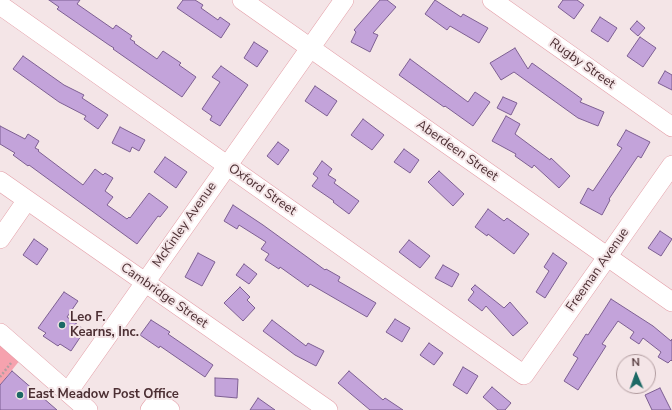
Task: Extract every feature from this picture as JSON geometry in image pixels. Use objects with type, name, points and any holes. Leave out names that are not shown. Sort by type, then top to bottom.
[{"type":"street","name":"Aberdeen Street","points":[[242,0],[672,302]]},
{"type":"street","name":"McKinley Avenue","points":[[68,392],[344,0]]},
{"type":"street","name":"Rugby Street","points":[[492,0],[672,127]]},
{"type":"street","name":"Oxford Street","points":[[0,5],[524,375]]},
{"type":"street","name":"Freeman Avenue","points":[[524,375],[672,165]]},
{"type":"street","name":"Cambridge Street","points":[[0,181],[328,410]]},
{"type":"street","points":[[0,239],[27,200]]},
{"type":"street","points":[[0,333],[88,410]]},
{"type":"street","points":[[150,410],[157,401],[170,410]]},
{"type":"shaded area","points":[[0,333],[24,355],[0,385]]},
{"type":"building","points":[[49,0],[80,0],[77,4],[113,29],[116,25],[132,36],[130,39],[135,42],[134,43],[157,59],[163,51],[181,63],[179,65],[196,77],[182,97],[57,9],[59,7]]},
{"type":"building","points":[[183,0],[195,0],[203,5],[201,8],[218,20],[220,17],[230,24],[221,38],[177,8]]},
{"type":"building","points":[[380,0],[387,0],[396,7],[373,33],[378,35],[370,52],[351,42],[356,32],[354,30]]},
{"type":"building","points":[[435,0],[461,17],[463,14],[488,28],[479,43],[450,26],[447,30],[425,14]]},
{"type":"building","points":[[563,0],[577,0],[584,5],[574,19],[558,7]]},
{"type":"building","points":[[600,17],[617,28],[608,42],[591,31]]},
{"type":"building","points":[[637,21],[645,28],[638,36],[630,29]]},
{"type":"building","points":[[640,37],[656,48],[643,67],[627,56]]},
{"type":"building","points":[[254,42],[268,51],[257,67],[244,58]]},
{"type":"building","points":[[515,48],[528,69],[532,63],[582,99],[580,102],[604,112],[598,126],[578,118],[514,72],[501,80],[490,63]]},
{"type":"building","points":[[23,56],[64,85],[84,95],[82,98],[108,115],[98,129],[84,119],[86,116],[59,102],[13,69]]},
{"type":"building","points":[[410,59],[468,102],[475,92],[490,102],[473,126],[399,75]]},
{"type":"building","points":[[221,66],[248,85],[220,126],[210,120],[212,116],[202,109],[220,82],[212,77]]},
{"type":"building","points":[[665,71],[672,75],[672,90],[658,83]]},
{"type":"building","points":[[315,86],[337,101],[327,116],[305,101]]},
{"type":"building","points":[[503,97],[517,103],[511,115],[497,108]]},
{"type":"building","points":[[506,116],[520,124],[515,134],[550,160],[551,158],[570,176],[559,188],[534,165],[532,168],[515,156],[516,154],[492,141]]},
{"type":"building","points":[[363,119],[384,135],[372,150],[351,135]]},
{"type":"building","points":[[0,126],[25,139],[28,134],[39,141],[35,148],[39,150],[38,151],[83,185],[95,169],[103,175],[105,173],[113,178],[105,191],[113,197],[107,205],[127,219],[129,217],[130,218],[149,193],[168,207],[160,217],[158,216],[137,244],[29,165],[28,166],[13,155],[15,153],[0,144]]},
{"type":"building","points":[[120,127],[145,140],[139,151],[132,147],[130,152],[112,143]]},
{"type":"building","points":[[626,130],[650,142],[641,158],[638,156],[609,199],[610,200],[602,215],[580,203],[588,188],[593,191],[622,148],[617,145]]},
{"type":"building","points":[[278,142],[289,150],[278,165],[267,156]]},
{"type":"building","points":[[404,149],[419,160],[410,173],[394,162]]},
{"type":"building","points":[[165,157],[187,172],[176,188],[154,172]]},
{"type":"building","points":[[322,161],[332,169],[328,175],[336,180],[334,183],[359,201],[349,214],[333,202],[334,201],[312,186],[318,178],[313,174]]},
{"type":"building","points":[[439,171],[464,194],[453,206],[428,182]]},
{"type":"building","points":[[233,205],[325,270],[326,269],[340,277],[338,281],[376,303],[367,317],[310,284],[308,287],[280,267],[279,269],[265,260],[269,254],[261,249],[266,242],[239,225],[237,229],[224,221]]},
{"type":"building","points":[[488,209],[504,221],[507,218],[529,234],[514,254],[488,234],[487,236],[475,227]]},
{"type":"building","points":[[660,231],[672,239],[661,256],[648,248]]},
{"type":"building","points":[[34,239],[48,249],[37,265],[23,255]]},
{"type":"building","points":[[409,240],[430,256],[420,268],[399,252]]},
{"type":"building","points":[[198,253],[215,262],[202,286],[185,277]]},
{"type":"building","points":[[553,253],[567,263],[545,298],[536,292],[549,271],[544,267]]},
{"type":"building","points":[[244,264],[257,274],[249,284],[236,275]]},
{"type":"building","points":[[443,265],[459,274],[452,287],[435,278]]},
{"type":"building","points":[[475,285],[504,308],[510,302],[528,323],[513,336],[486,306],[482,311],[468,300],[474,292],[471,289]]},
{"type":"building","points":[[240,287],[250,297],[247,300],[255,308],[243,321],[224,303]]},
{"type":"building","points":[[64,292],[78,301],[67,317],[85,330],[71,351],[60,344],[58,346],[43,336],[46,333],[38,328]]},
{"type":"building","points":[[611,299],[653,326],[671,341],[672,339],[672,361],[671,360],[668,363],[658,357],[661,352],[643,338],[639,344],[630,338],[634,332],[618,321],[602,344],[606,346],[578,390],[564,381],[578,358],[573,355]]},
{"type":"building","points":[[395,319],[410,328],[402,342],[386,332]]},
{"type":"building","points":[[151,320],[170,332],[168,334],[213,365],[205,377],[160,346],[159,348],[140,335]]},
{"type":"building","points":[[272,320],[306,346],[308,343],[324,351],[316,366],[295,355],[263,331]]},
{"type":"building","points":[[429,343],[443,353],[434,365],[420,355]]},
{"type":"building","points":[[463,367],[478,376],[467,394],[453,385]]},
{"type":"building","name":"East Meadow Post Office","points":[[12,371],[57,410],[0,410],[0,385]]},
{"type":"building","points":[[349,371],[383,400],[385,398],[403,410],[370,410],[338,383]]},
{"type":"building","points":[[215,378],[238,379],[237,398],[215,396]]},
{"type":"building","points":[[492,387],[511,403],[505,410],[498,410],[483,397]]},
{"type":"building","points":[[660,388],[671,410],[652,410],[645,395],[656,394],[656,390]]},
{"type":"building","points":[[258,398],[275,410],[250,410]]},
{"type":"place","name":"Leo F. Kearns, Inc.","points":[[62,325]]},
{"type":"place","name":"East Meadow Post Office","points":[[20,395]]}]
